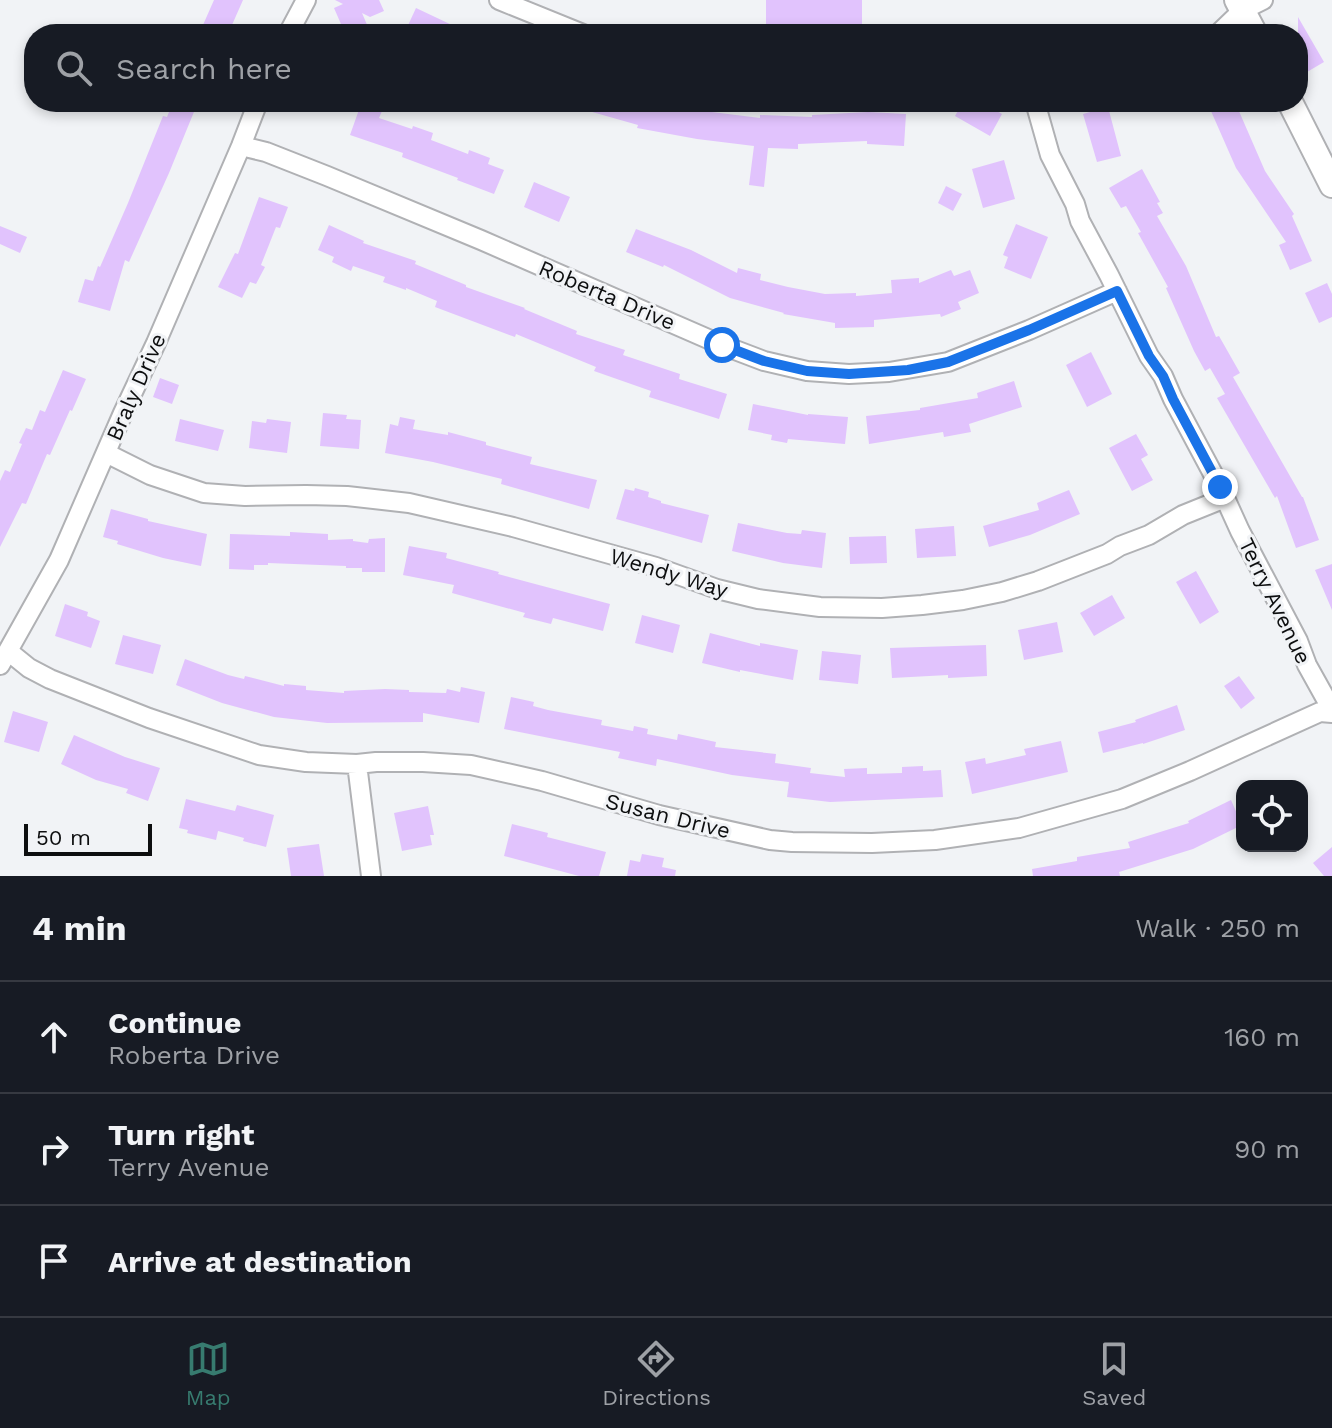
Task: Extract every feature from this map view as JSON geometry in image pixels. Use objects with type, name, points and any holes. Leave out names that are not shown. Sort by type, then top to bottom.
[{"type":"main road","points":[[1248,3],[1253,24]]},
{"type":"main road","points":[[1295,112],[1332,185]]},
{"type":"street","points":[[293,24],[306,0]]},
{"type":"street","points":[[499,0],[558,24]]},
{"type":"street","points":[[1228,24],[1248,3]]},
{"type":"street","name":"Braly Drive","points":[[4,658],[59,560],[254,112]]},
{"type":"street","name":"Terry Avenue","points":[[1038,112],[1050,155],[1075,204],[1080,221],[1225,498],[1332,712]]},
{"type":"street","name":"Roberta Drive","points":[[241,146],[266,152],[327,176],[722,345],[764,361],[807,371],[849,374],[889,372],[948,362],[1117,291]]},
{"type":"street","name":"Wendy Way","points":[[106,453],[150,475],[204,493],[347,496],[409,503],[513,527],[656,567],[717,589],[758,599],[820,607],[922,605],[1002,592],[1107,554],[1183,515],[1225,498]]},
{"type":"street","name":"Susan Drive","points":[[4,658],[50,679],[259,755],[357,764],[423,762],[471,765],[542,781],[659,815],[770,840],[872,843],[935,840],[1019,828],[1122,799],[1320,712],[1332,712]]},
{"type":"street","points":[[357,764],[371,876]]},
{"type":"building","points":[[214,0],[243,0],[232,24],[203,24]]},
{"type":"building","points":[[335,0],[379,0],[384,11],[370,17],[362,13],[367,24],[341,24],[334,8],[343,4]]},
{"type":"building","points":[[766,0],[862,0],[862,24],[766,24]]},
{"type":"building","points":[[416,8],[450,24],[409,24]]},
{"type":"building","points":[[1308,34],[1324,62],[1308,71]]},
{"type":"building","points":[[169,112],[194,112],[129,262],[125,260],[110,311],[78,302],[85,279],[93,281],[100,267],[163,116],[167,117]]},
{"type":"building","points":[[358,112],[382,112],[379,118],[433,133],[431,140],[468,154],[469,150],[490,158],[488,164],[504,170],[494,194],[402,157],[403,153],[350,135]]},
{"type":"building","points":[[592,112],[712,112],[760,118],[760,115],[812,117],[868,112],[906,114],[904,146],[867,144],[867,141],[798,144],[798,149],[768,148],[764,187],[749,185],[754,146],[697,139],[637,128],[638,125]]},
{"type":"building","points":[[957,112],[1002,114],[990,136],[955,116]]},
{"type":"building","points":[[1109,112],[1121,156],[1097,162],[1083,114]]},
{"type":"building","points":[[1211,112],[1239,112],[1265,171],[1294,214],[1292,216],[1312,261],[1290,270],[1279,245],[1286,242],[1236,168]]},
{"type":"building","points":[[1004,160],[1015,199],[983,208],[972,169]]},
{"type":"building","points":[[1142,169],[1160,202],[1157,203],[1163,213],[1157,216],[1186,266],[1216,337],[1219,336],[1240,373],[1233,377],[1303,497],[1319,540],[1296,548],[1277,496],[1275,498],[1217,398],[1225,394],[1210,368],[1205,371],[1194,351],[1168,287],[1138,233],[1141,232],[1126,206],[1121,208],[1109,188]]},
{"type":"building","points":[[534,182],[570,197],[559,222],[524,207]]},
{"type":"building","points":[[946,186],[962,194],[953,211],[938,203]]},
{"type":"building","points":[[259,197],[288,207],[280,228],[276,227],[261,265],[265,267],[256,284],[250,282],[242,298],[218,287],[235,253],[238,254]]},
{"type":"building","points":[[1016,224],[1048,237],[1031,279],[1004,268],[1008,257],[1003,255]]},
{"type":"building","points":[[329,225],[363,243],[416,261],[415,264],[466,287],[525,308],[577,331],[576,334],[625,350],[623,355],[680,374],[679,379],[727,394],[719,419],[649,397],[651,391],[594,371],[596,367],[516,334],[515,337],[435,307],[437,301],[383,282],[385,277],[353,266],[351,271],[332,262],[334,257],[318,250]]},
{"type":"building","points":[[0,226],[27,237],[20,253],[0,244]]},
{"type":"building","points":[[636,229],[691,250],[737,273],[738,268],[761,274],[760,280],[825,294],[856,293],[856,296],[892,293],[891,280],[919,278],[919,283],[951,270],[954,276],[970,270],[979,293],[958,302],[961,309],[941,317],[940,314],[874,320],[874,327],[835,328],[835,323],[783,314],[730,298],[664,265],[626,252]]},
{"type":"building","points":[[1327,283],[1332,294],[1332,317],[1319,323],[1305,293]]},
{"type":"building","points":[[1091,352],[1112,394],[1087,407],[1066,365]]},
{"type":"building","points":[[63,370],[86,379],[50,455],[47,454],[26,504],[22,503],[0,547],[0,481],[5,470],[10,472],[26,428],[32,430],[40,410],[45,412]]},
{"type":"building","points":[[160,378],[179,385],[172,404],[153,397]]},
{"type":"building","points":[[1014,381],[1022,407],[969,424],[971,432],[944,437],[943,432],[869,444],[866,416],[920,410],[978,398],[977,393]]},
{"type":"building","points":[[753,404],[808,415],[848,417],[845,444],[788,439],[787,443],[771,440],[772,435],[748,430]]},
{"type":"building","points":[[323,413],[361,420],[359,449],[320,446]]},
{"type":"building","points":[[400,417],[415,420],[413,429],[448,435],[448,432],[486,442],[486,445],[532,457],[530,464],[597,480],[589,509],[501,484],[502,479],[385,453],[390,424],[398,426]]},
{"type":"building","points":[[180,419],[224,430],[218,451],[175,441]]},
{"type":"building","points":[[267,419],[291,422],[287,453],[249,448],[252,421],[266,423]]},
{"type":"building","points":[[1136,434],[1148,455],[1141,459],[1153,480],[1132,491],[1109,448]]},
{"type":"building","points":[[635,488],[649,492],[648,497],[661,503],[709,515],[702,543],[616,519],[625,489],[634,491]]},
{"type":"building","points":[[1069,490],[1080,514],[1030,535],[989,547],[983,526],[1039,510],[1037,503]]},
{"type":"building","points":[[111,509],[207,534],[201,566],[163,558],[103,537]]},
{"type":"building","points":[[738,523],[787,533],[801,534],[802,530],[826,533],[822,568],[732,551]]},
{"type":"building","points":[[954,526],[956,556],[917,558],[915,529]]},
{"type":"building","points":[[290,532],[328,534],[328,540],[353,539],[368,543],[369,539],[385,538],[385,572],[362,572],[362,568],[346,566],[268,563],[254,565],[254,570],[229,569],[230,534],[290,536]]},
{"type":"building","points":[[886,536],[887,563],[850,564],[849,537]]},
{"type":"building","points":[[409,546],[447,553],[446,558],[610,604],[603,631],[553,618],[551,624],[523,617],[525,613],[452,593],[454,585],[403,575]]},
{"type":"building","points":[[1332,564],[1332,610],[1315,570]]},
{"type":"building","points":[[1196,571],[1219,612],[1200,624],[1176,582]]},
{"type":"building","points":[[1112,595],[1125,618],[1094,636],[1080,613]]},
{"type":"building","points":[[65,604],[88,612],[87,616],[100,621],[91,648],[55,636]]},
{"type":"building","points":[[642,615],[680,625],[673,653],[635,643]]},
{"type":"building","points":[[1057,622],[1063,652],[1024,660],[1018,630]]},
{"type":"building","points":[[710,633],[760,646],[760,643],[798,650],[793,680],[702,663]]},
{"type":"building","points":[[123,635],[161,645],[153,674],[115,664]]},
{"type":"building","points":[[986,645],[987,676],[892,678],[890,648]]},
{"type":"building","points":[[822,651],[861,655],[858,684],[819,680]]},
{"type":"building","points":[[185,659],[228,675],[284,686],[306,686],[306,690],[344,693],[385,689],[446,693],[447,689],[460,692],[461,687],[485,692],[479,723],[423,713],[423,722],[327,723],[274,717],[222,703],[176,685]]},
{"type":"building","points":[[1239,676],[1255,698],[1241,709],[1224,686]]},
{"type":"building","points":[[511,697],[534,702],[533,706],[548,710],[602,720],[601,725],[633,731],[634,726],[648,729],[647,734],[677,740],[678,734],[716,742],[715,747],[776,754],[775,763],[811,768],[810,773],[845,777],[844,769],[867,768],[867,774],[902,773],[902,767],[923,766],[923,771],[941,770],[943,797],[830,802],[787,797],[789,782],[732,775],[657,759],[656,766],[618,758],[620,752],[504,729]]},
{"type":"building","points":[[1177,705],[1185,730],[1103,753],[1098,732],[1136,722]]},
{"type":"building","points":[[13,711],[48,722],[39,752],[4,742]]},
{"type":"building","points":[[74,735],[160,768],[148,801],[126,793],[128,789],[96,780],[61,764]]},
{"type":"building","points":[[1061,741],[1068,772],[972,794],[965,762],[985,758],[986,764],[1026,755],[1024,749]]},
{"type":"building","points":[[186,799],[235,811],[237,805],[274,815],[266,847],[218,831],[216,840],[187,833],[188,830],[179,828]]},
{"type":"building","points":[[1231,800],[1236,811],[1236,828],[1193,849],[1119,872],[1120,876],[1033,876],[1032,869],[1130,848],[1128,842],[1188,821]]},
{"type":"building","points":[[428,806],[434,835],[430,835],[432,845],[402,851],[394,813]]},
{"type":"building","points":[[512,824],[548,833],[547,837],[606,852],[599,876],[579,876],[504,856]]},
{"type":"building","points":[[319,844],[324,876],[291,876],[287,848]]},
{"type":"building","points":[[1332,847],[1332,876],[1324,876],[1313,863]]},
{"type":"building","points":[[642,854],[664,858],[662,867],[676,870],[675,876],[627,876],[630,860],[640,862]]},
{"type":"route","points":[[722,345],[764,361],[807,371],[849,374],[908,370],[948,362],[1117,291],[1220,487]]}]
